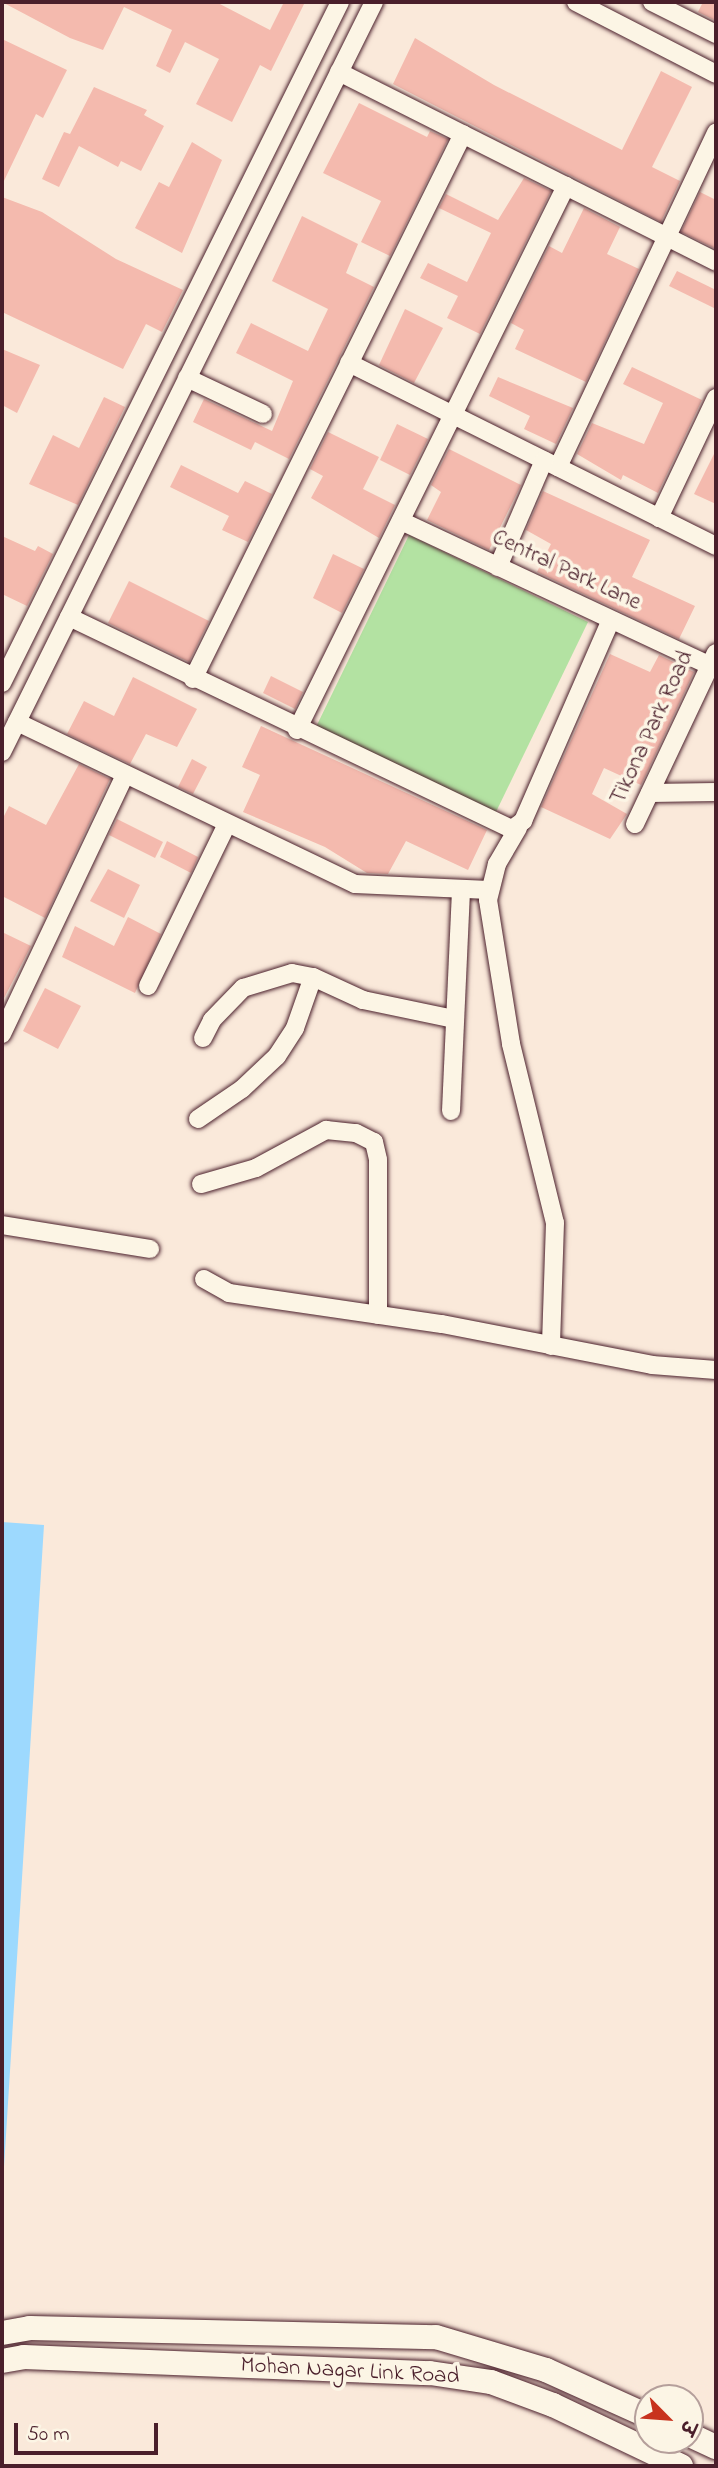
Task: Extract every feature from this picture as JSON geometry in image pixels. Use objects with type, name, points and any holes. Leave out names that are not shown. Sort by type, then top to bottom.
[{"type":"main road","name":"Mohan Nagar Link Road","points":[[2,2333],[30,2328],[436,2337],[546,2370],[634,2410]]},
{"type":"main road","name":"Mohan Nagar Link Road","points":[[2,2361],[24,2357],[430,2373],[491,2382],[634,2439]]},
{"type":"main road","name":"Mohan Nagar Link Road","points":[[664,2454],[681,2466]]},
{"type":"street","points":[[2,684],[340,2]]},
{"type":"street","points":[[2,752],[374,2]]},
{"type":"street","points":[[576,2],[716,75]]},
{"type":"street","points":[[652,2],[716,34]]},
{"type":"street","points":[[339,72],[716,262]]},
{"type":"street","points":[[498,566],[668,237],[716,132]]},
{"type":"street","points":[[193,679],[463,134]]},
{"type":"street","points":[[297,730],[566,186]]},
{"type":"street","points":[[349,363],[716,546]]},
{"type":"street","points":[[187,378],[262,414]]},
{"type":"street","points":[[659,517],[716,398]]},
{"type":"street","name":"Central Park Lane","points":[[401,521],[611,620],[713,659]]},
{"type":"street","points":[[69,618],[501,826],[518,828]]},
{"type":"street","points":[[551,1346],[555,1223],[511,1044],[489,890],[496,864],[518,828],[611,620]]},
{"type":"street","name":"Tikona Park Road","points":[[635,824],[713,659]]},
{"type":"street","points":[[17,722],[355,884],[489,890]]},
{"type":"street","points":[[2,1034],[125,775]]},
{"type":"street","points":[[650,793],[716,792]]},
{"type":"street","points":[[148,986],[227,824]]},
{"type":"street","points":[[451,1111],[461,889]]},
{"type":"street","points":[[203,1038],[212,1020],[243,988],[292,972],[313,977],[363,1000],[454,1018]]},
{"type":"street","points":[[198,1119],[242,1089],[276,1056],[295,1028],[313,977]]},
{"type":"street","points":[[201,1184],[256,1168],[326,1130],[356,1133],[374,1142],[378,1160],[377,1315]]},
{"type":"street","points":[[2,1225],[150,1249]]},
{"type":"street","points":[[204,1279],[229,1293],[377,1315],[652,1365],[716,1370]]},
{"type":"green space","points":[[409,535],[588,622],[495,814],[316,727]]},
{"type":"water","points":[[2,1522],[44,1525],[2,2199]]},
{"type":"building","points":[[2,2],[216,2],[270,30],[284,2],[305,2],[271,71],[260,65],[232,122],[196,104],[219,59],[185,42],[170,73],[156,66],[172,30],[124,7],[103,50],[70,38]]},
{"type":"building","points":[[703,2],[716,2],[716,21],[698,12]]},
{"type":"building","points":[[415,38],[494,85],[622,150],[661,71],[692,87],[652,167],[680,181],[661,222],[393,84]]},
{"type":"building","points":[[2,39],[67,70],[43,118],[36,114],[2,185]]},
{"type":"building","points":[[94,87],[147,110],[144,115],[164,126],[141,171],[121,161],[118,167],[79,146],[59,187],[42,179],[64,132],[70,134]]},
{"type":"building","points":[[359,103],[427,137],[430,131],[448,139],[390,256],[361,242],[381,201],[323,173]]},
{"type":"building","points":[[192,142],[222,160],[182,253],[135,228],[159,182],[169,187]]},
{"type":"building","points":[[524,178],[551,191],[480,334],[447,318],[458,296],[420,278],[428,263],[467,282],[491,233],[439,208],[446,194],[498,220]]},
{"type":"building","points":[[700,192],[716,200],[716,249],[681,232]]},
{"type":"building","points":[[2,197],[42,212],[116,259],[183,290],[162,332],[146,324],[123,369],[2,312]]},
{"type":"building","points":[[584,208],[620,227],[607,254],[639,269],[586,382],[515,349],[524,330],[511,323],[549,246],[562,253]]},
{"type":"building","points":[[302,216],[358,244],[346,273],[374,287],[289,459],[255,442],[251,450],[193,422],[204,399],[272,431],[293,381],[236,353],[251,323],[308,351],[328,309],[272,281]]},
{"type":"building","points":[[677,271],[716,290],[716,309],[669,286]]},
{"type":"building","points":[[405,309],[443,328],[414,383],[379,365]]},
{"type":"building","points":[[2,349],[40,365],[17,413],[2,405]]},
{"type":"building","points":[[632,367],[702,400],[658,493],[623,475],[621,480],[577,454],[592,423],[644,444],[663,403],[623,384]]},
{"type":"building","points":[[498,377],[573,408],[556,444],[524,429],[530,416],[489,396]]},
{"type":"building","points":[[104,397],[125,407],[78,505],[29,484],[53,435],[79,448]]},
{"type":"building","points":[[397,424],[428,439],[410,475],[380,460]]},
{"type":"building","points":[[328,432],[379,457],[363,489],[395,505],[379,538],[311,498],[323,476],[310,469]]},
{"type":"building","points":[[449,449],[521,485],[489,550],[427,520],[441,492],[431,485]]},
{"type":"building","points":[[716,450],[716,504],[694,494]]},
{"type":"building","points":[[181,465],[238,493],[245,481],[272,494],[248,542],[222,530],[229,516],[170,487]]},
{"type":"building","points":[[543,491],[650,540],[632,577],[695,606],[679,639],[537,572],[551,544],[526,530]]},
{"type":"building","points":[[2,536],[35,551],[38,546],[53,554],[27,606],[2,594]]},
{"type":"building","points":[[333,554],[364,569],[342,613],[313,598]]},
{"type":"building","points":[[129,581],[209,621],[189,662],[108,623]]},
{"type":"building","points":[[610,654],[650,672],[659,655],[694,672],[641,785],[604,768],[592,794],[627,814],[610,839],[541,807]]},
{"type":"building","points":[[271,676],[303,692],[295,709],[263,693]]},
{"type":"building","points":[[133,677],[197,709],[177,747],[146,734],[130,764],[67,734],[84,701],[114,716]]},
{"type":"building","points":[[261,726],[487,830],[468,870],[406,841],[388,874],[367,873],[325,847],[243,812],[260,775],[242,767]]},
{"type":"building","points":[[192,759],[207,767],[193,794],[178,787]]},
{"type":"building","points":[[79,764],[110,779],[45,918],[2,896],[2,820],[9,806],[46,825]]},
{"type":"building","points":[[117,819],[163,842],[155,858],[109,835]]},
{"type":"building","points":[[167,841],[198,857],[191,873],[160,857]]},
{"type":"building","points":[[108,869],[140,885],[124,918],[90,901]]},
{"type":"building","points":[[128,917],[161,934],[135,993],[62,957],[75,926],[114,946]]},
{"type":"building","points":[[2,932],[31,946],[2,1002]]},
{"type":"building","points":[[45,988],[81,1006],[58,1049],[23,1031]]}]
